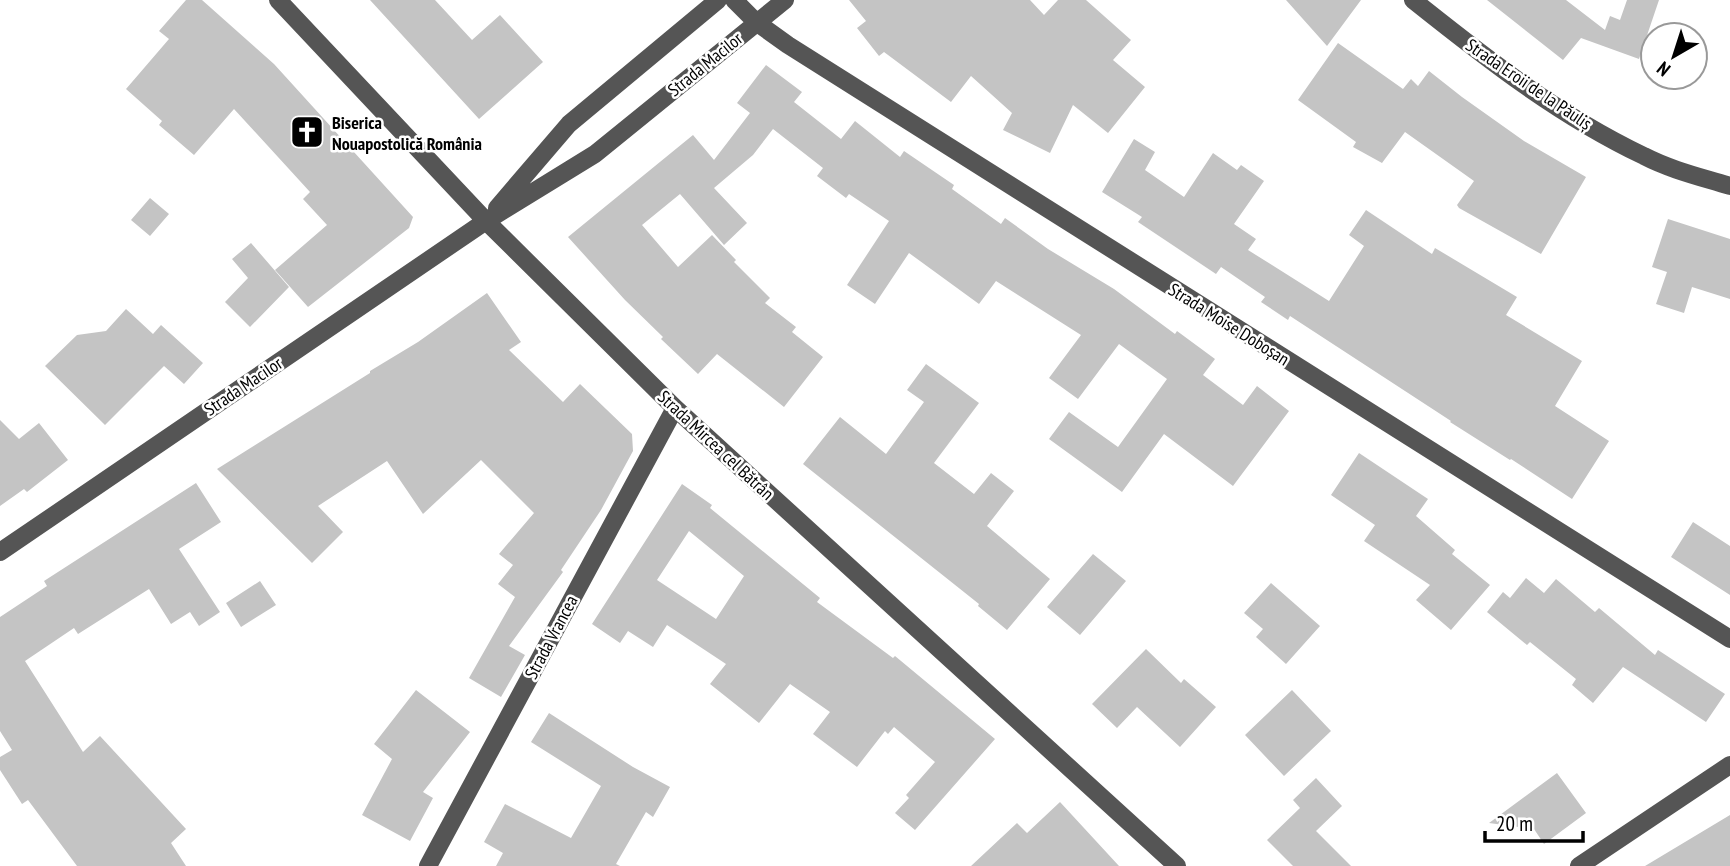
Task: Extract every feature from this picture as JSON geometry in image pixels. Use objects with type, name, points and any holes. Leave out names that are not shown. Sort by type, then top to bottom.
[{"type":"street","name":"Strada Mircea cel Bătrân","points":[[278,0],[486,221],[675,408],[1177,866]]},
{"type":"street","name":"Strada Macilor","points":[[486,221],[569,124],[718,0]]},
{"type":"street","name":"Strada Moise Doboșan","points":[[734,0],[788,46],[1730,639]]},
{"type":"street","name":"Strada Macilor","points":[[0,552],[486,221],[595,154],[785,0]]},
{"type":"street","name":"Strada Eroii de la Păuliș","points":[[1413,0],[1563,113],[1644,157],[1730,186]]},
{"type":"street","name":"Strada Vrancea","points":[[428,866],[675,408]]},
{"type":"street","points":[[1579,866],[1730,765]]},
{"type":"building","points":[[186,0],[202,0],[274,64],[413,217],[409,228],[308,307],[275,270],[327,225],[303,199],[310,192],[234,109],[194,155],[159,125],[162,121],[126,89],[169,39],[159,31]]},
{"type":"building","points":[[370,0],[435,0],[472,40],[500,15],[543,62],[479,119]]},
{"type":"building","points":[[849,0],[1030,0],[1044,15],[1058,0],[1086,0],[1131,40],[1113,60],[1145,87],[1108,133],[1073,105],[1050,153],[1003,130],[1012,113],[971,76],[951,102],[884,52],[879,56],[857,28],[866,21]]},
{"type":"building","points":[[1286,0],[1361,0],[1327,46]]},
{"type":"building","points":[[1487,0],[1566,0],[1605,30],[1610,16],[1620,20],[1627,0],[1659,0],[1652,21],[1639,21],[1639,59],[1581,38],[1563,60]]},
{"type":"building","points":[[1338,43],[1403,89],[1411,79],[1418,86],[1429,71],[1524,141],[1586,177],[1541,254],[1459,208],[1457,205],[1474,181],[1405,132],[1382,163],[1353,147],[1356,142],[1298,100]]},
{"type":"building","points":[[766,65],[802,92],[794,102],[841,139],[855,121],[900,157],[904,151],[954,185],[952,189],[1001,224],[1005,218],[1048,249],[1114,289],[1175,334],[1177,331],[1215,359],[1203,375],[1243,405],[1257,386],[1289,411],[1233,486],[1164,434],[1122,492],[1049,439],[1069,412],[1118,447],[1167,379],[1119,344],[1078,399],[1049,378],[1081,335],[996,281],[979,304],[909,253],[875,304],[847,285],[889,221],[849,194],[846,198],[817,176],[823,168],[773,129],[753,155],[714,188],[747,223],[724,245],[680,194],[642,225],[678,267],[712,235],[736,260],[734,262],[770,298],[765,303],[796,327],[792,332],[823,357],[784,407],[717,354],[698,374],[661,339],[663,337],[568,237],[693,135],[714,160],[750,113],[737,103]]},
{"type":"building","points":[[1134,139],[1155,152],[1145,170],[1184,197],[1213,153],[1237,170],[1241,165],[1264,181],[1234,224],[1256,239],[1248,250],[1329,301],[1364,246],[1349,235],[1366,210],[1432,254],[1435,248],[1517,297],[1506,315],[1582,361],[1555,406],[1609,441],[1572,499],[1290,316],[1288,320],[1261,302],[1265,297],[1221,267],[1216,274],[1138,222],[1142,217],[1102,192]]},
{"type":"building","points":[[150,198],[169,214],[150,236],[131,220]]},
{"type":"building","points":[[1668,219],[1730,239],[1730,299],[1692,287],[1684,313],[1656,304],[1667,272],[1652,267]]},
{"type":"building","points":[[251,243],[289,287],[250,327],[225,302],[248,278],[232,259]]},
{"type":"building","points":[[487,293],[521,342],[509,350],[563,402],[580,384],[632,434],[633,451],[601,510],[561,570],[563,572],[509,646],[525,655],[501,697],[469,678],[515,597],[498,584],[513,565],[499,554],[534,513],[481,460],[423,514],[387,461],[318,506],[343,532],[312,563],[217,469],[418,342]]},
{"type":"building","points":[[126,309],[153,334],[161,325],[203,363],[184,384],[164,366],[105,425],[45,366],[77,335],[106,331]]},
{"type":"building","points":[[926,364],[979,403],[934,463],[974,494],[991,473],[1014,491],[987,526],[1050,579],[1007,630],[978,606],[979,604],[803,464],[840,417],[886,454],[924,402],[907,390]]},
{"type":"building","points":[[0,420],[19,439],[39,423],[68,460],[27,492],[24,489],[0,506]]},
{"type":"building","points":[[1359,453],[1428,499],[1416,516],[1455,550],[1452,554],[1490,585],[1451,630],[1416,600],[1430,585],[1364,541],[1375,525],[1331,495]]},
{"type":"building","points":[[196,483],[221,522],[179,549],[220,612],[199,626],[190,612],[171,624],[149,589],[78,634],[74,628],[25,661],[83,752],[100,736],[186,829],[171,843],[186,866],[77,866],[28,800],[22,804],[0,770],[0,757],[12,750],[0,731],[0,617],[47,586],[44,581]]},
{"type":"building","points":[[682,484],[712,505],[710,508],[820,598],[817,602],[893,658],[895,656],[995,739],[915,830],[895,813],[909,798],[906,795],[935,762],[894,727],[888,734],[885,731],[857,767],[813,734],[830,712],[790,684],[759,723],[710,684],[726,664],[667,625],[653,647],[628,631],[620,643],[592,624]],"holes":[[[689,531],[744,576],[716,619],[657,580]]]},
{"type":"building","points":[[1693,522],[1730,546],[1730,595],[1671,557]]},
{"type":"building","points":[[1093,554],[1126,581],[1080,635],[1047,607]]},
{"type":"building","points":[[1526,578],[1544,593],[1556,579],[1595,612],[1599,608],[1655,655],[1658,650],[1725,694],[1706,722],[1623,667],[1593,703],[1572,685],[1576,679],[1530,642],[1527,645],[1487,612],[1503,592],[1510,598]]},
{"type":"building","points":[[260,581],[276,605],[241,627],[226,603]]},
{"type":"building","points":[[1271,583],[1320,626],[1286,664],[1256,637],[1263,629],[1244,613]]},
{"type":"building","points":[[1146,649],[1181,683],[1184,679],[1216,707],[1180,747],[1137,707],[1117,728],[1092,704]]},
{"type":"building","points":[[416,690],[470,732],[423,792],[433,798],[410,841],[362,815],[392,759],[374,744]]},
{"type":"building","points":[[1292,690],[1331,731],[1284,776],[1245,735]]},
{"type":"building","points":[[549,713],[633,767],[670,787],[653,817],[646,812],[616,864],[620,866],[496,866],[503,853],[484,842],[505,804],[571,838],[601,786],[531,742]]},
{"type":"building","points":[[1557,773],[1586,813],[1544,844],[1534,829],[1489,823]]},
{"type":"building","points":[[1316,778],[1342,806],[1316,831],[1351,866],[1293,866],[1267,840],[1300,808],[1293,800]]},
{"type":"building","points":[[1060,802],[1119,866],[971,866],[1017,823],[1027,833]]},
{"type":"building","points":[[1730,815],[1730,866],[1645,866]]},
{"type":"place","name":"Biserica Nouapostolică România","points":[[307,132]]}]
